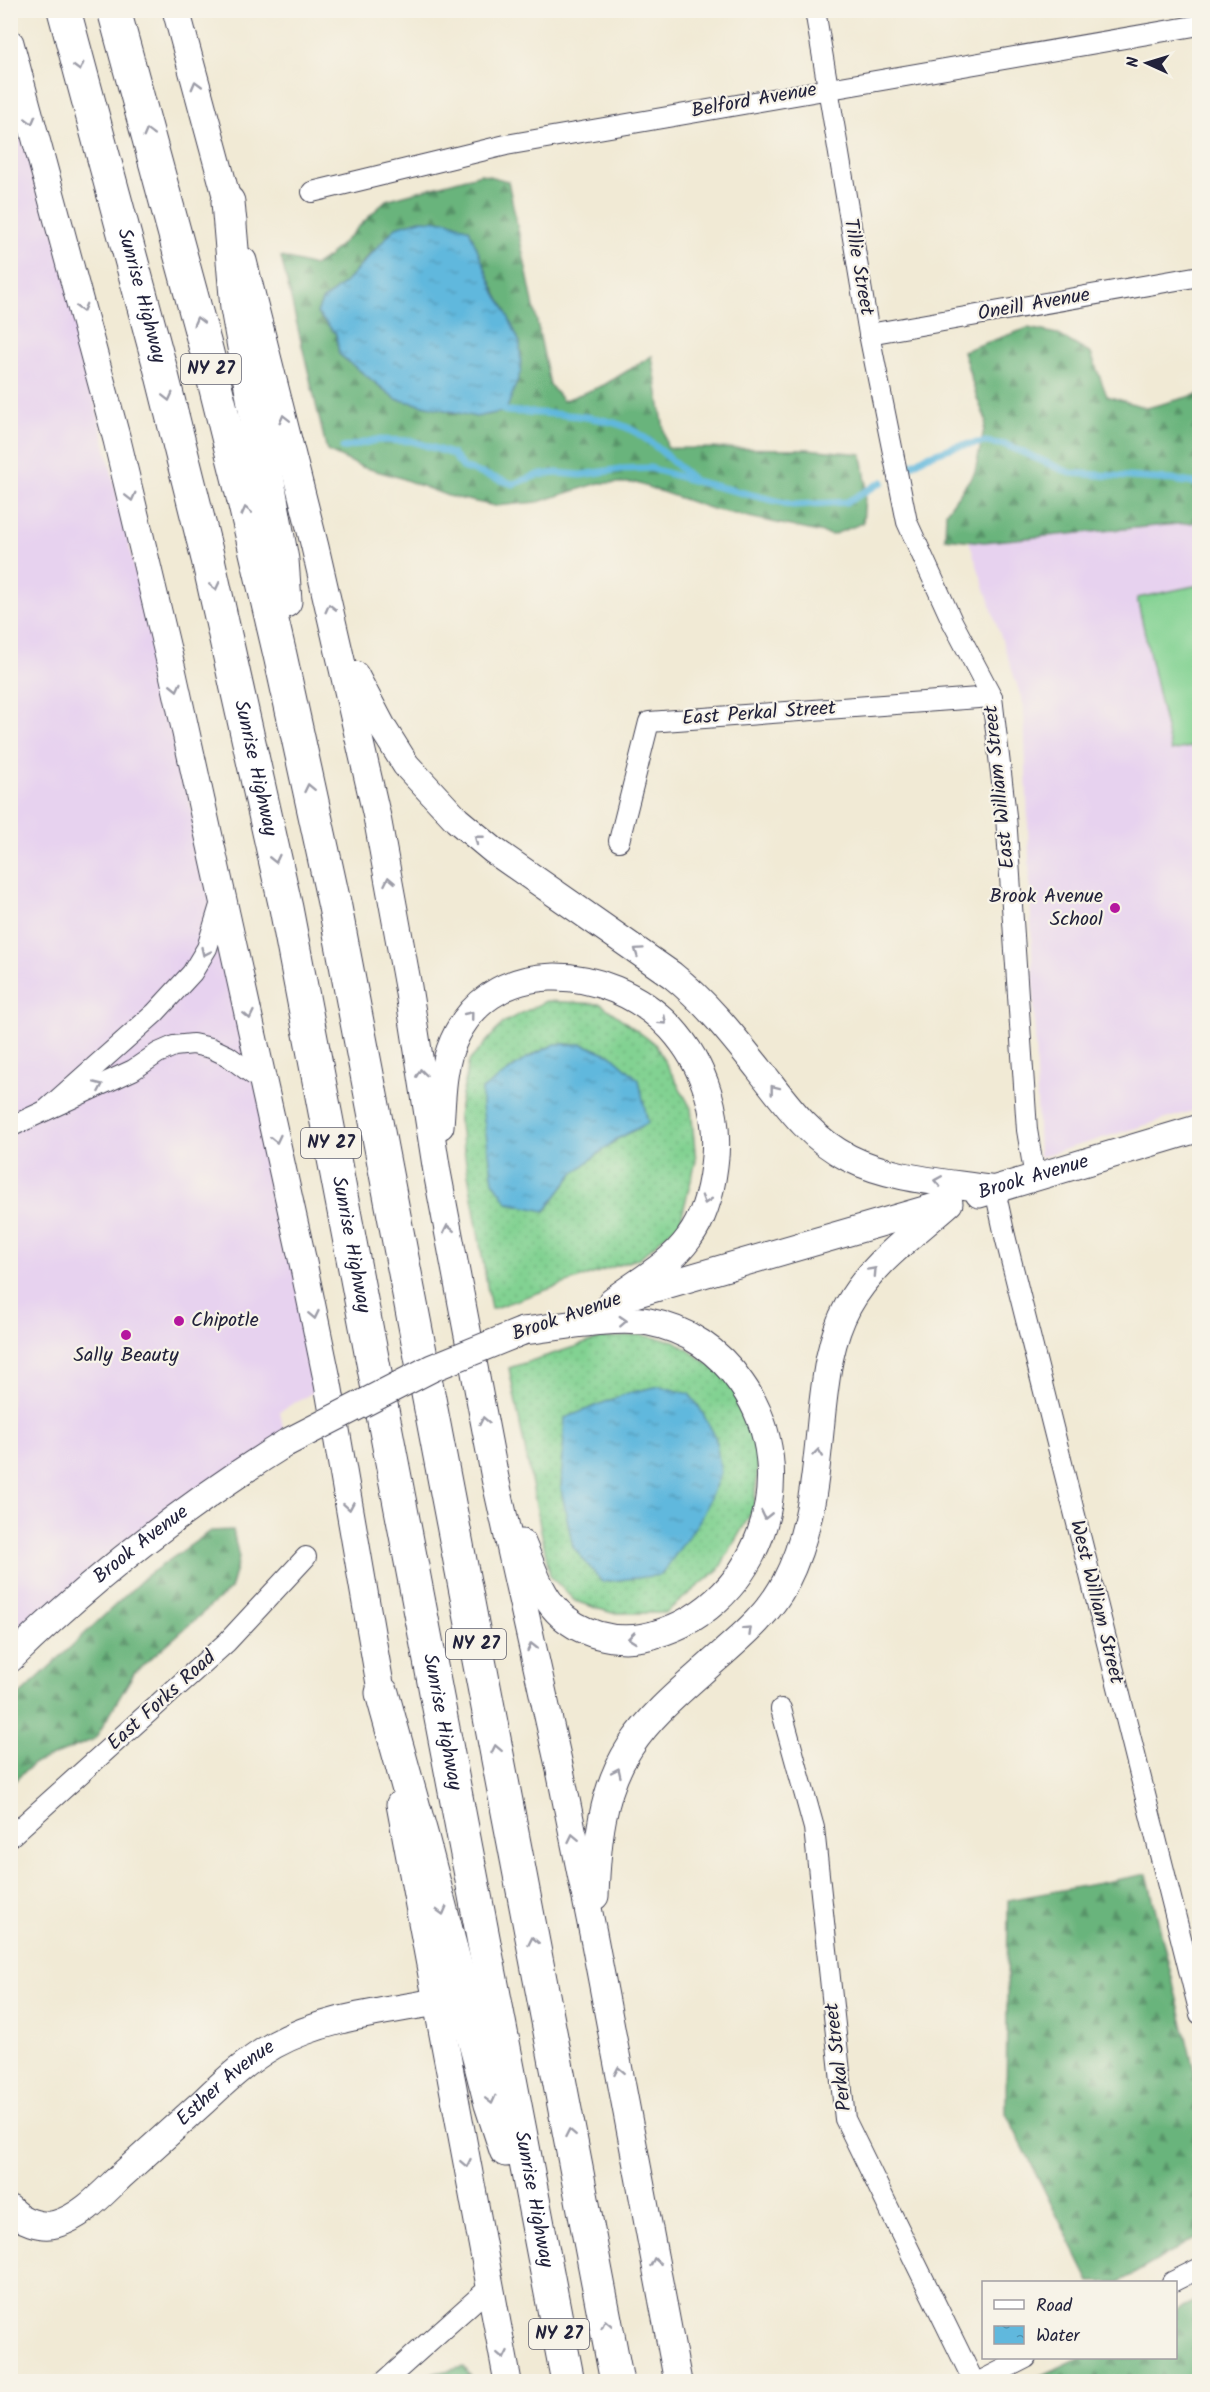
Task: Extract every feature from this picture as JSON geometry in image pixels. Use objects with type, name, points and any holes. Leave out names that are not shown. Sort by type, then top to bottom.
[{"type":"highway","name":"Sunrise Highway","points":[[64,10],[158,357],[206,549],[286,908],[568,2382]]},
{"type":"highway","name":"NY 27","points":[[114,10],[208,360],[262,577],[297,731],[346,964],[617,2382]]},
{"type":"highway","points":[[228,202],[237,308],[282,560],[297,731]]},
{"type":"highway","points":[[382,1693],[491,2104],[550,2286]]},
{"type":"main road","points":[[176,10],[266,348],[339,645],[377,817],[397,924],[437,1172],[495,1478],[560,1770],[593,1933],[678,2382]]},
{"type":"main road","points":[[11,48],[117,440],[171,664],[328,1384],[408,1852],[508,2382]]},
{"type":"main road","points":[[339,645],[393,746],[406,765],[439,803],[493,850],[692,990],[722,1023],[789,1107],[819,1139],[847,1157],[879,1170],[995,1190]]},
{"type":"main road","points":[[437,1172],[444,1083],[450,1050],[465,1022],[494,992],[520,981],[547,977],[573,978],[611,987],[649,1009],[671,1028],[690,1053],[704,1082],[716,1126],[714,1164],[705,1206],[688,1240],[670,1258],[612,1301]]},
{"type":"main road","name":"Brook Avenue","points":[[10,1659],[66,1606],[159,1528],[286,1443],[432,1368],[523,1331],[612,1301],[1200,1128]]},
{"type":"main road","points":[[593,1933],[596,1868],[602,1824],[612,1781],[630,1747],[653,1718],[751,1628],[784,1585],[800,1551],[810,1515],[826,1377],[840,1322],[868,1276],[949,1203]]},
{"type":"main road","points":[[495,1478],[536,1578],[550,1603],[569,1621],[592,1633],[615,1640],[646,1636],[672,1628],[691,1620],[716,1601],[737,1578],[754,1551],[769,1504],[770,1455],[758,1410],[733,1371],[701,1343],[678,1330],[638,1321],[523,1331]]},
{"type":"main road","points":[[10,1640],[66,1606]]},
{"type":"main road","name":"Esther Avenue","points":[[10,2209],[21,2218],[46,2225],[63,2222],[92,2202],[247,2063],[276,2044],[304,2031],[330,2023],[436,2002]]},
{"type":"street","name":"Tillie Street","points":[[815,10],[869,334],[908,522]]},
{"type":"street","name":"Belford Avenue","points":[[312,192],[506,145],[1200,25]]},
{"type":"street","name":"Oneill Avenue","points":[[869,334],[1200,276]]},
{"type":"street","name":"East William Street","points":[[908,522],[952,621],[992,698],[1006,816],[1027,1130],[1035,1178]]},
{"type":"street","name":"East Perkal Street","points":[[620,842],[649,722],[992,698]]},
{"type":"street","points":[[46,1110],[155,1013],[192,973],[207,948],[223,896]]},
{"type":"street","points":[[10,1127],[133,1070],[166,1049],[182,1044],[202,1046],[221,1052],[263,1082]]},
{"type":"street","name":"West William Street","points":[[995,1190],[1200,2014]]},
{"type":"street","name":"East Forks Road","points":[[10,1837],[227,1642],[306,1557]]},
{"type":"street","name":"Perkal Street","points":[[781,1709],[814,1828],[845,2119],[974,2382]]},
{"type":"street","points":[[1176,2281],[1200,2268]]},
{"type":"street","points":[[384,2382],[490,2287]]},
{"type":"street","points":[[979,2382],[1024,2359]]},
{"type":"shaded area","points":[[10,43],[328,1384],[280,1411],[286,1443],[66,1606],[11,1640]]},
{"type":"shaded area","name":"Brook Avenue School","points":[[1199,508],[1199,1109],[1039,1157],[1024,706],[964,526]]},
{"type":"green space","points":[[481,174],[508,181],[550,385],[563,401],[604,385],[652,356],[667,448],[807,449],[862,454],[866,482],[863,523],[832,535],[712,509],[636,483],[599,483],[538,502],[495,506],[448,496],[398,477],[362,467],[327,451],[281,257],[314,266],[328,257],[386,200]],"holes":[[[469,229],[520,343],[455,414],[438,407],[396,399],[339,354],[336,334],[317,313],[322,301],[346,282],[371,252]]]},
{"type":"green space","points":[[1028,328],[1057,334],[1091,354],[1107,396],[1147,408],[1199,394],[1199,522],[984,542],[945,538],[946,512],[975,472],[986,420],[963,351]]},
{"type":"green space","points":[[1199,585],[1199,745],[1171,751],[1137,598]]},
{"type":"green space","points":[[546,1001],[601,1004],[655,1044],[691,1108],[696,1161],[680,1223],[639,1258],[491,1309],[458,1115],[469,1061],[504,1022]],"holes":[[[555,1044],[582,1044],[611,1055],[648,1123],[617,1139],[573,1174],[545,1211],[482,1090],[527,1058]]]},
{"type":"green space","points":[[640,1335],[675,1341],[730,1379],[759,1454],[754,1508],[719,1569],[665,1613],[612,1613],[575,1601],[550,1576],[509,1368],[599,1339]]},
{"type":"green space","points":[[233,1530],[239,1558],[230,1589],[134,1673],[95,1739],[33,1764],[11,1784],[11,1703],[145,1577],[211,1531]]},
{"type":"green space","points":[[1147,1874],[1199,2091],[1199,2236],[1122,2281],[1090,2281],[1006,2113],[1008,1900]]},
{"type":"green space","points":[[1199,2299],[1199,2381],[1030,2381],[1077,2359],[1177,2359],[1177,2310]]},
{"type":"green space","points":[[464,2367],[474,2381],[419,2381],[430,2374]]},
{"type":"water","points":[[420,220],[448,221],[469,229],[496,295],[520,343],[521,371],[506,411],[476,417],[396,399],[339,354],[336,334],[317,313],[322,301],[346,282],[396,227]]},
{"type":"water","points":[[555,1044],[582,1044],[611,1055],[639,1080],[648,1123],[617,1139],[573,1174],[545,1211],[508,1203],[493,1181],[482,1106],[482,1090],[527,1058]]},
{"type":"water","points":[[660,1386],[689,1394],[698,1405],[715,1436],[721,1473],[700,1520],[661,1575],[602,1582],[573,1547],[561,1489],[565,1418],[628,1393]]},
{"type":"waterway","points":[[497,407],[506,411],[593,418],[621,425],[649,441],[691,478]]},
{"type":"waterway","points":[[343,448],[376,440],[412,441],[452,454],[464,468],[513,484],[538,475],[557,473],[581,475],[621,469],[650,468],[793,505],[847,502],[882,482]]},
{"type":"waterway","points":[[912,465],[927,456],[957,446],[985,442],[1006,445],[1070,473],[1200,484]]},
{"type":"place","name":"Brook Avenue School","points":[[1115,908]]},
{"type":"place","name":"Chipotle","points":[[179,1321]]},
{"type":"place","name":"Sally Beauty","points":[[126,1335]]}]
